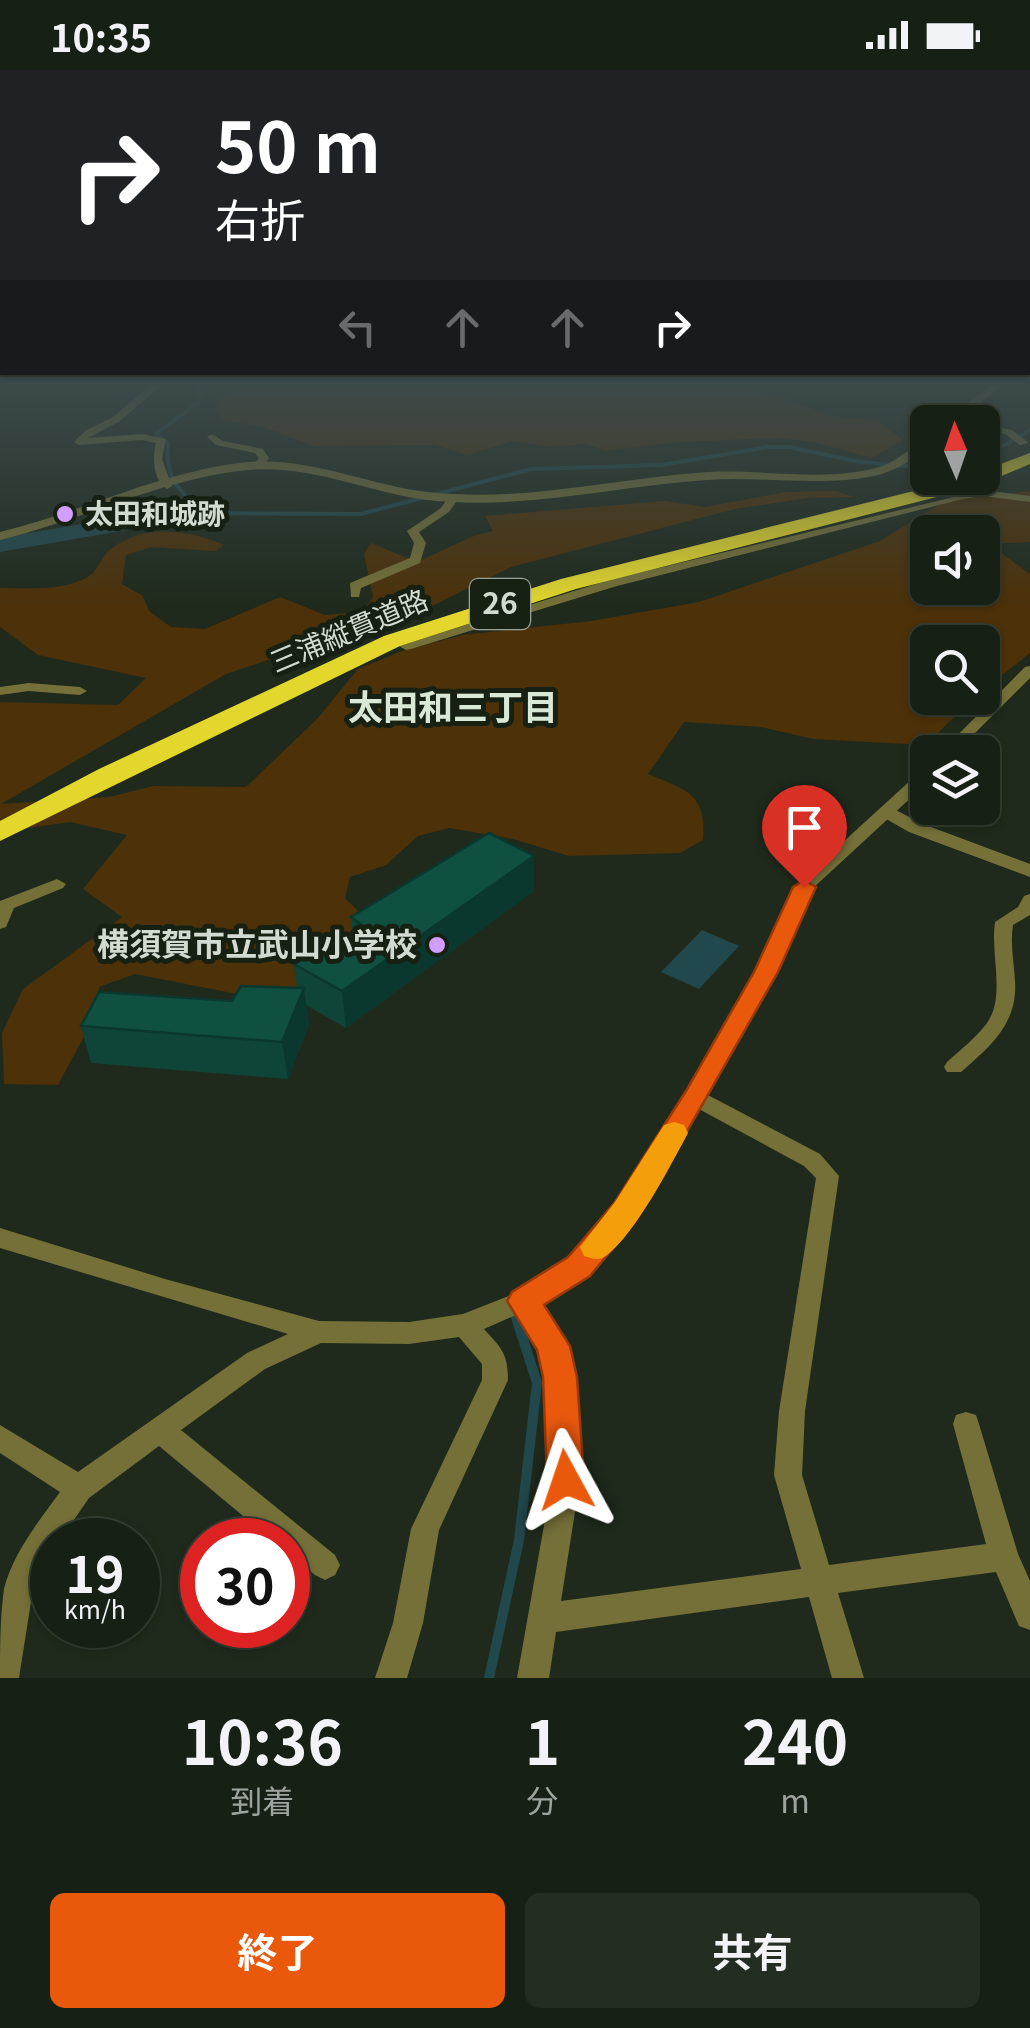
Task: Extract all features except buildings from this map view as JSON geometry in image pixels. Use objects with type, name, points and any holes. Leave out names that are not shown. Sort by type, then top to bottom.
[{"type":"highway","name":"三浦縦貫道路","points":[[0,832],[124,768],[392,641],[569,584],[908,501],[969,483],[1018,457]]},
{"type":"highway","name":"三浦縦貫道路","points":[[0,824],[119,754],[333,656],[565,581],[912,495]]},
{"type":"street","points":[[158,457],[167,486]]},
{"type":"street","points":[[258,466],[263,457]]},
{"type":"street","points":[[0,536],[210,472],[258,466],[300,467],[453,498],[706,476],[873,472],[908,457]]},
{"type":"street","points":[[406,646],[613,583],[963,496],[983,493],[1030,500]]},
{"type":"street","points":[[355,594],[354,586],[398,573],[416,560],[420,543],[413,531],[445,510],[453,498]]},
{"type":"street","points":[[965,735],[1030,670]]},
{"type":"street","points":[[0,691],[29,687],[80,690]]},
{"type":"street","points":[[0,1238],[164,1290],[319,1332],[409,1334],[465,1325],[523,1301],[579,1267],[626,1210],[696,1098],[766,972],[804,887],[910,791]]},
{"type":"street","points":[[888,812],[916,828],[1030,871]]},
{"type":"street","points":[[0,923],[6,905],[57,884]]},
{"type":"street","points":[[954,1067],[986,1038],[1005,1009],[999,942],[1004,922],[1028,907]]},
{"type":"street","points":[[696,1098],[812,1160],[828,1176],[792,1412],[788,1475],[848,1678]]},
{"type":"street","points":[[523,1301],[553,1346],[560,1377],[566,1480],[533,1678]]},
{"type":"street","points":[[391,1678],[408,1623],[426,1529],[494,1380],[495,1360],[465,1325]]},
{"type":"street","points":[[2,1678],[19,1586],[40,1542],[79,1488],[256,1361],[319,1332]]},
{"type":"street","points":[[966,1424],[1004,1556],[1030,1615]]},
{"type":"street","points":[[162,1431],[325,1565]]},
{"type":"street","points":[[0,1438],[79,1488]]},
{"type":"street","points":[[543,1619],[1004,1556]]},
{"type":"shaded area","points":[[836,491],[854,497],[807,498],[735,509],[511,567],[430,607],[226,674],[1,804],[109,797],[153,786],[246,787],[317,719],[358,669],[402,651],[462,635],[591,621],[699,602],[880,541],[910,523],[910,605],[1000,605],[1000,552],[1030,574],[1030,653],[1000,677],[1000,625],[910,625],[910,715],[956,715],[936,735],[910,735],[910,744],[813,739],[761,727],[684,722],[648,774],[691,795],[701,812],[703,840],[680,853],[569,856],[513,839],[449,828],[418,836],[386,865],[350,877],[345,898],[375,928],[340,969],[268,1000],[135,974],[99,987],[95,1016],[58,1085],[4,1084],[2,1033],[23,989],[122,917],[83,889],[127,835],[70,822],[0,832],[0,702],[118,705],[146,678],[38,655],[0,627],[0,588],[44,588],[77,582],[91,575],[107,552],[124,541],[152,532],[167,532],[224,545],[216,551],[152,547],[126,555],[122,584],[143,596],[149,611],[171,627],[205,629],[280,597],[325,615],[362,612],[373,597],[364,554],[371,543],[417,562],[493,531],[485,516],[665,501],[705,507],[786,492]]},
{"type":"shaded area","points":[[1030,491],[1030,542],[1000,543],[1000,515],[922,515],[945,501]]},
{"type":"water","points":[[702,930],[739,946],[699,989],[661,972]]},
{"type":"waterway","points":[[168,457],[175,483],[193,502],[187,513],[361,514],[531,469],[661,465],[708,457]]},
{"type":"waterway","points":[[837,457],[910,465]]},
{"type":"waterway","points":[[0,545],[187,513]]},
{"type":"waterway","points":[[489,1678],[519,1540],[537,1383],[516,1317]]},
{"type":"slow traffic","points":[[595,1247],[626,1210],[674,1133]]},
{"type":"place","name":"太田和城跡","points":[[65,514]]},
{"type":"place","name":"横須賀市立武山小学校","points":[[437,945]]},
{"type":"district","name":"太田和三丁目","points":[[453,708]]},
{"type":"route","points":[[566,1480],[560,1377],[553,1346],[523,1301],[579,1267],[626,1210],[696,1098],[766,972],[804,887]]}]
